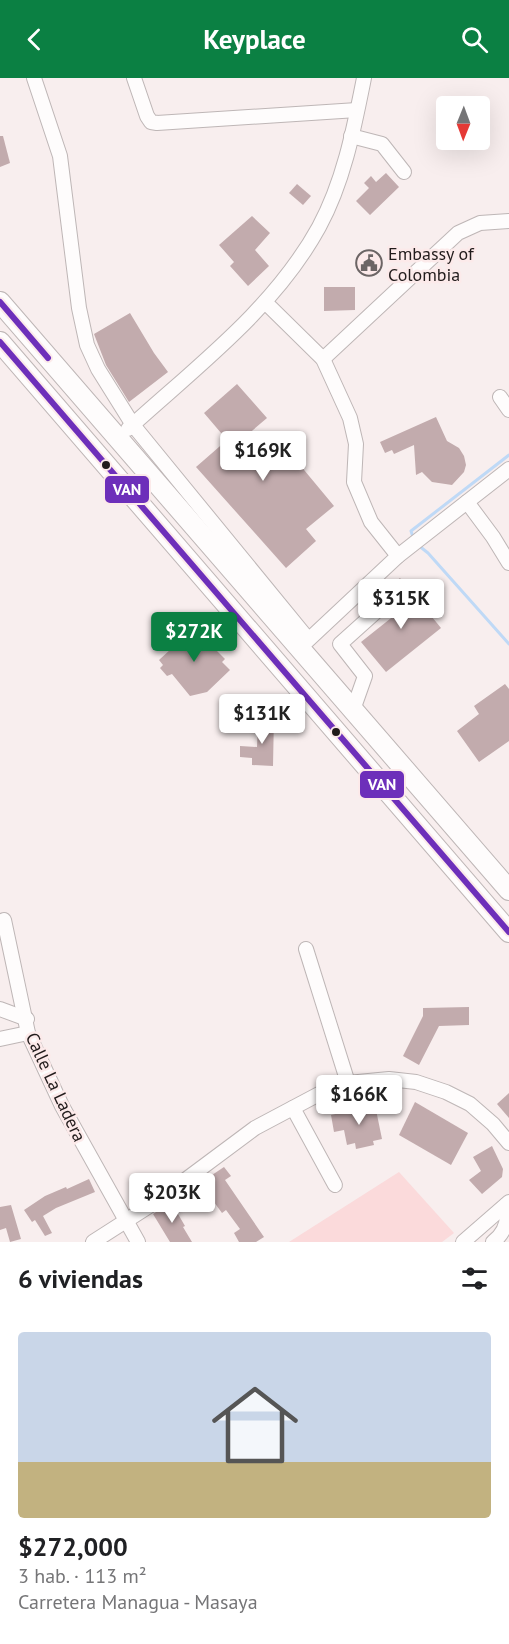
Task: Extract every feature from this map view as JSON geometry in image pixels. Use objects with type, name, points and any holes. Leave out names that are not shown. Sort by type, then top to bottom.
[{"type":"highway","points":[[0,302],[118,439],[303,644],[353,710],[509,890]]},
{"type":"highway","points":[[0,342],[509,932]]},
{"type":"highway","points":[[204,578],[218,582],[241,598],[281,641],[303,644]]},
{"type":"highway","points":[[303,644],[299,661],[327,697],[348,743]]},
{"type":"street","points":[[34,78],[60,156],[75,282],[87,345],[98,369],[133,425],[303,644],[399,556],[509,469]]},
{"type":"street","points":[[134,78],[147,117],[157,123],[357,114]]},
{"type":"street","points":[[118,439],[246,322],[294,268],[320,225],[335,189],[357,114],[364,78]]},
{"type":"street","points":[[351,136],[382,144],[405,172]]},
{"type":"street","points":[[323,359],[459,232],[480,223],[509,221]]},
{"type":"street","points":[[265,302],[323,359],[350,418],[356,444],[354,482],[372,522],[399,556]]},
{"type":"street","points":[[500,397],[509,410]]},
{"type":"street","points":[[467,502],[509,563]]},
{"type":"street","points":[[353,710],[365,676],[340,644],[389,600],[373,580]]},
{"type":"street","name":"Calle La Ladera","points":[[4,920],[27,1019],[28,1033],[62,1106],[138,1242]]},
{"type":"street","points":[[306,949],[348,1083]]},
{"type":"street","points":[[0,1009],[27,1019]]},
{"type":"street","points":[[0,1039],[28,1033]]},
{"type":"street","points":[[93,1242],[157,1201],[255,1128],[319,1094],[348,1083],[389,1079],[416,1082],[446,1092],[470,1104],[493,1124],[509,1143]]},
{"type":"street","points":[[293,1108],[335,1185]]},
{"type":"street","points":[[463,1242],[507,1203]]},
{"type":"street","points":[[493,1242],[500,1237],[507,1221],[507,1203]]},
{"type":"shaded area","points":[[399,1172],[454,1233],[442,1242],[289,1242]]},
{"type":"building","points":[[0,136],[3,136],[10,163],[0,167]]},
{"type":"building","points":[[386,173],[399,187],[370,215],[356,201],[369,188],[364,183],[371,176],[376,182]]},
{"type":"building","points":[[297,184],[311,196],[303,205],[289,193]]},
{"type":"building","points":[[252,216],[270,233],[255,250],[269,266],[248,286],[230,266],[234,262],[219,245]]},
{"type":"building","points":[[324,287],[355,287],[355,310],[324,311]]},
{"type":"building","points":[[130,313],[168,372],[129,402],[106,365],[94,334]]},
{"type":"building","points":[[237,384],[267,418],[233,447],[250,467],[280,441],[334,506],[306,529],[316,541],[286,568],[196,467],[227,440],[204,413]]},
{"type":"building","points":[[436,417],[447,441],[459,448],[464,456],[466,465],[464,472],[452,485],[432,482],[422,472],[416,475],[414,445],[394,454],[392,450],[385,453],[380,442]]},
{"type":"building","points":[[400,578],[441,628],[386,672],[361,642],[405,607],[390,586]]},
{"type":"building","points":[[188,625],[197,636],[201,635],[225,659],[222,662],[230,670],[207,692],[190,696],[172,674],[167,676],[160,668],[163,665],[159,660],[171,649],[169,647],[175,641],[173,638]]},
{"type":"building","points":[[505,684],[509,689],[509,741],[479,762],[457,731],[479,714],[474,706]]},
{"type":"building","points":[[274,716],[273,766],[252,765],[252,758],[240,757],[240,746],[257,747],[258,720]]},
{"type":"building","points":[[469,1007],[469,1025],[439,1026],[419,1065],[403,1056],[423,1016],[423,1008]]},
{"type":"building","points":[[509,1093],[509,1118],[497,1104]]},
{"type":"building","points":[[415,1102],[468,1133],[451,1165],[399,1135]]},
{"type":"building","points":[[375,1105],[382,1139],[373,1141],[374,1145],[356,1149],[355,1143],[347,1145],[344,1130],[334,1132],[331,1115]]},
{"type":"building","points":[[492,1146],[503,1169],[502,1177],[482,1194],[469,1180],[481,1171],[473,1157]]},
{"type":"building","points":[[224,1167],[231,1176],[225,1180],[264,1237],[256,1242],[239,1242],[234,1233],[240,1229],[226,1210],[222,1213],[200,1183]]},
{"type":"building","points":[[89,1179],[95,1192],[56,1208],[43,1216],[52,1233],[45,1236],[35,1220],[32,1222],[24,1210],[45,1196]]},
{"type":"building","points":[[171,1202],[192,1242],[170,1242],[153,1214]]},
{"type":"building","points":[[11,1205],[21,1239],[10,1242],[6,1228],[0,1230],[0,1207]]},
{"type":"waterway","points":[[413,537],[411,531],[509,455]]},
{"type":"waterway","points":[[418,545],[428,553],[509,644]]},
{"type":"transit line","name":"VAN","points":[[0,302],[48,358]]},
{"type":"transit line","name":"VAN","points":[[0,342],[509,932]]},
{"type":"place","name":"Embassy of Colombia","points":[[369,263]]}]
